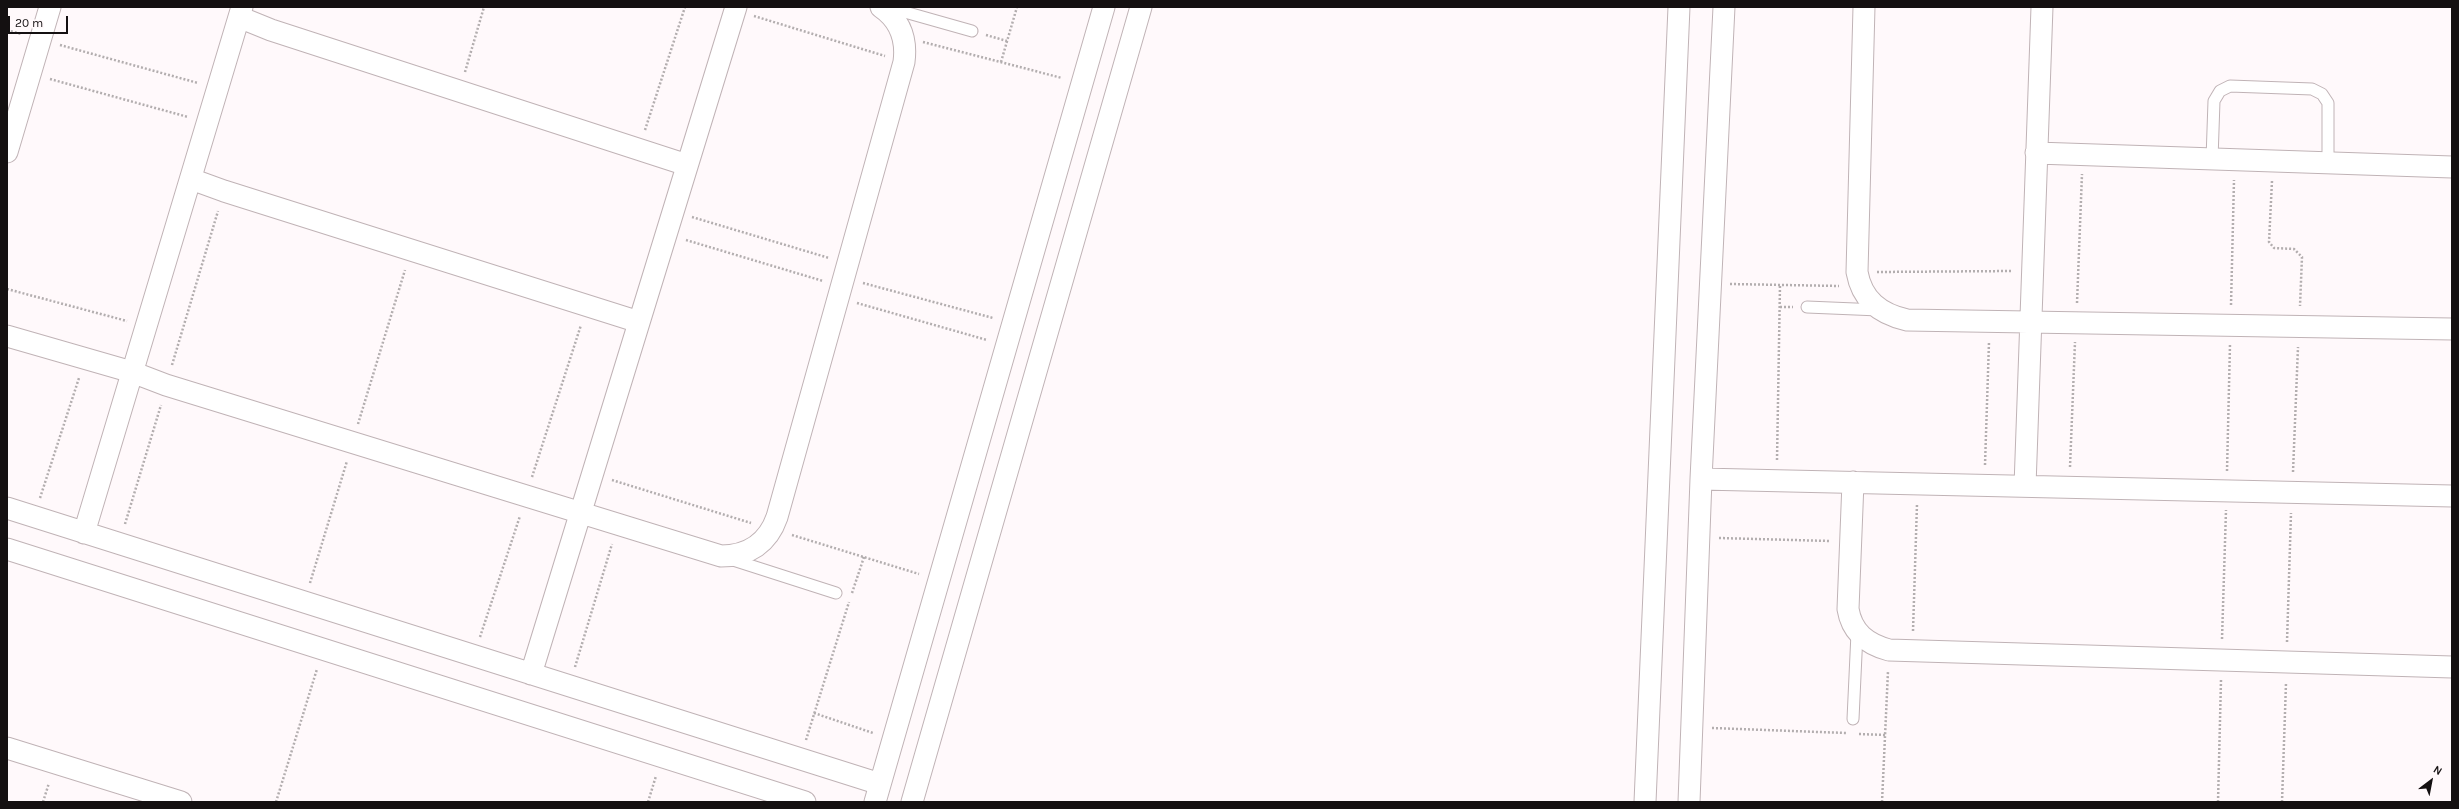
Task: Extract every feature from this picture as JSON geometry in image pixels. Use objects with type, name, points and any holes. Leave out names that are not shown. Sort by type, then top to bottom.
[{"type":"street","points":[[7,152],[50,7]]},
{"type":"street","points":[[7,336],[85,360],[132,372],[166,385],[722,556],[746,553],[757,547],[773,530],[844,282],[904,62],[904,37],[891,15],[880,7]]},
{"type":"street","points":[[7,508],[800,759],[877,793],[1104,7]]},
{"type":"street","points":[[912,802],[1141,7]]},
{"type":"street","points":[[1645,802],[1679,7]]},
{"type":"street","points":[[1688,802],[1698,538],[1724,7]]},
{"type":"street","points":[[1864,7],[1858,280],[1868,300],[1879,310],[1908,320],[2452,329]]},
{"type":"street","points":[[2025,486],[2042,7]]},
{"type":"street","points":[[531,674],[735,9]]},
{"type":"street","points":[[84,533],[241,12],[271,30],[687,165]]},
{"type":"street","points":[[2036,153],[2452,167]]},
{"type":"street","points":[[191,179],[231,194],[639,322]]},
{"type":"street","points":[[1701,479],[2452,496]]},
{"type":"street","points":[[1854,482],[1848,609],[1850,622],[1857,633],[1877,647],[1889,650],[1912,651],[2452,667]]},
{"type":"street","points":[[7,550],[805,802]]},
{"type":"street","points":[[7,748],[181,802]]},
{"type":"lane","points":[[887,7],[972,31]]},
{"type":"lane","points":[[2212,159],[2214,101],[2220,91],[2230,86],[2312,89],[2322,94],[2328,103],[2328,163]]},
{"type":"lane","points":[[1807,307],[1879,310]]},
{"type":"lane","points":[[722,556],[836,593]]},
{"type":"lane","points":[[1853,719],[1857,633]]},
{"type":"path","points":[[459,91],[484,7]]},
{"type":"path","points":[[639,149],[685,7]]},
{"type":"path","points":[[1001,62],[1017,7]]},
{"type":"path","points":[[735,9],[904,62]]},
{"type":"path","points":[[7,30],[218,88]]},
{"type":"path","points":[[972,31],[1007,42]]},
{"type":"path","points":[[904,37],[1082,83]]},
{"type":"path","points":[[30,74],[207,123]]},
{"type":"path","points":[[2070,487],[2082,155]]},
{"type":"path","points":[[2218,802],[2235,160]]},
{"type":"path","points":[[2273,161],[2269,242],[2274,248],[2294,249],[2302,257],[2292,492],[2282,802]]},
{"type":"path","points":[[674,211],[844,282],[1007,346]]},
{"type":"path","points":[[667,234],[844,282],[1013,324]]},
{"type":"path","points":[[1710,283],[1780,285],[2032,271]]},
{"type":"path","points":[[1776,480],[1780,285]]},
{"type":"path","points":[[7,289],[146,326]]},
{"type":"path","points":[[1985,485],[1989,321]]},
{"type":"path","points":[[34,517],[85,360]]},
{"type":"path","points":[[1912,651],[1918,484]]},
{"type":"path","points":[[569,686],[618,524]]},
{"type":"path","points":[[1698,538],[1851,542]]},
{"type":"path","points":[[800,759],[864,557]]},
{"type":"path","points":[[276,802],[323,649]]},
{"type":"path","points":[[1882,802],[1889,650]]},
{"type":"path","points":[[814,713],[893,739]]},
{"type":"path","points":[[1691,728],[1885,735]]},
{"type":"path","points":[[648,802],[662,757]]}]
